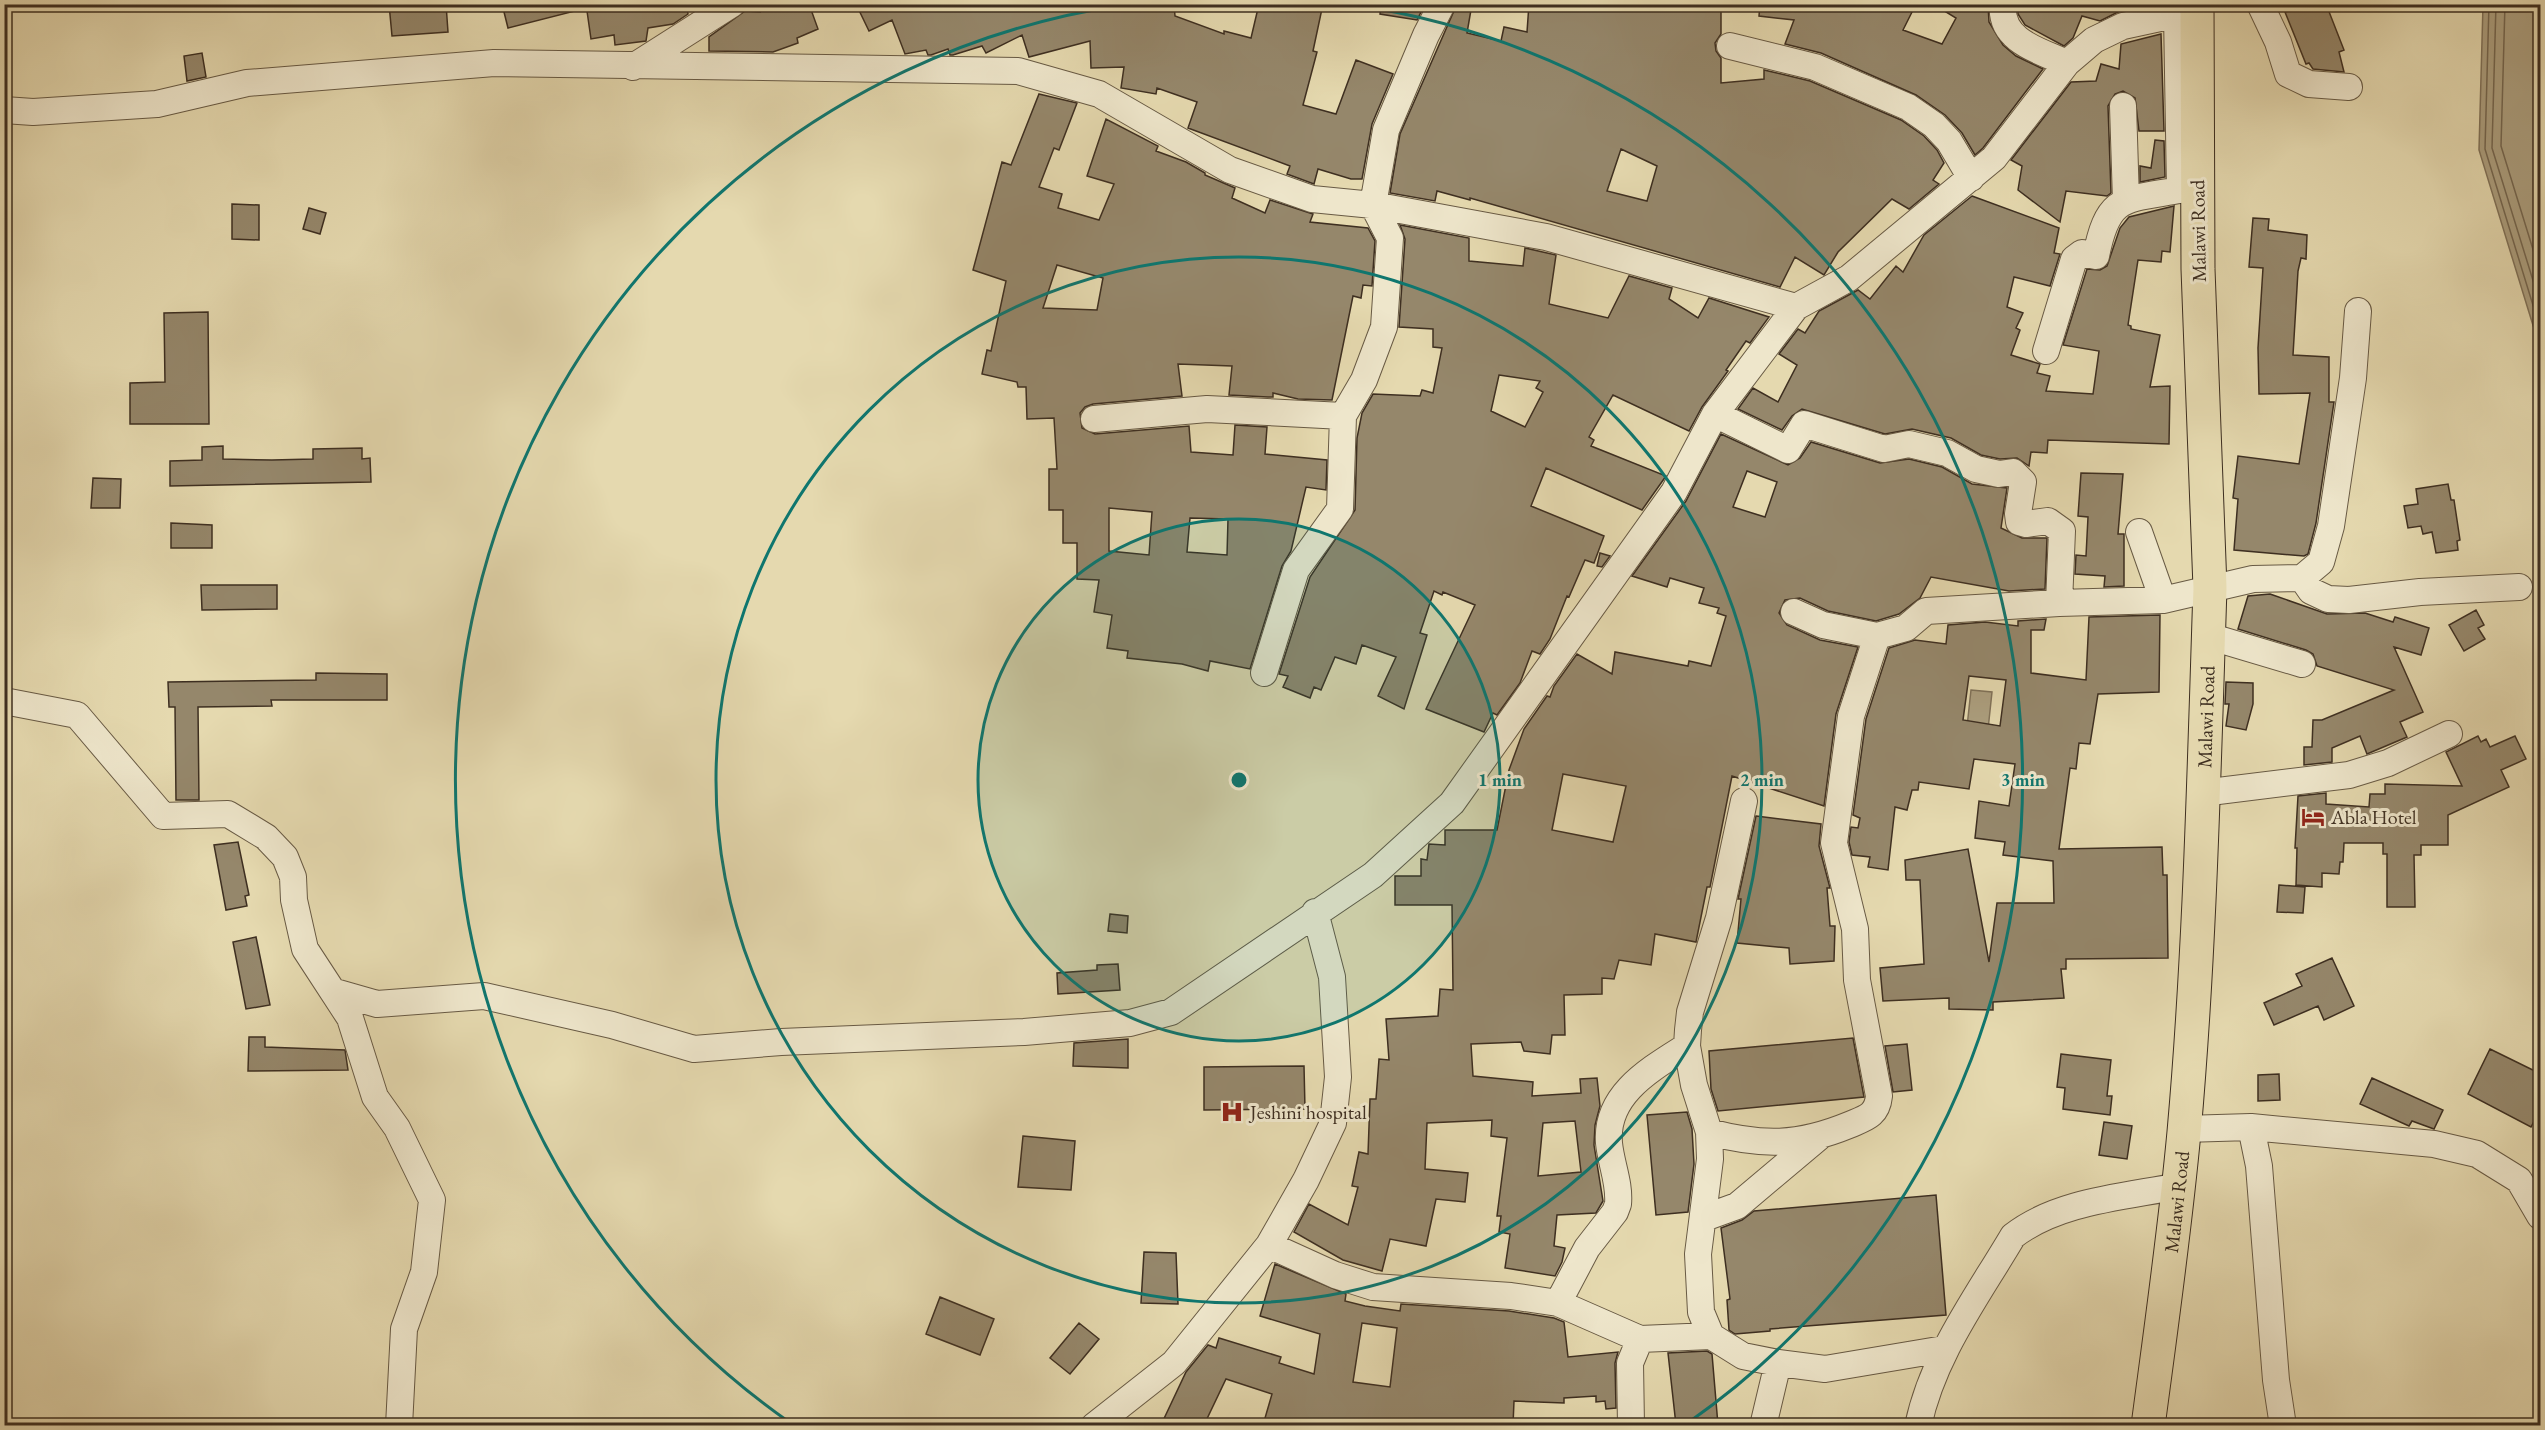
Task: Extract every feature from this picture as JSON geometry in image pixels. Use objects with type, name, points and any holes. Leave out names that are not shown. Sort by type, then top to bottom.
[{"type":"main road","name":"Malawi Road","points":[[2148,1425],[2179,1186],[2184,1129],[2198,922],[2210,588],[2190,10]]},
{"type":"street","points":[[633,67],[732,4]]},
{"type":"street","points":[[1264,673],[1296,570],[1340,509],[1343,416],[1364,380],[1384,327],[1390,238],[1373,205],[1386,130],[1442,4]]},
{"type":"street","points":[[2002,4],[2001,17],[2010,33],[2028,46],[2067,63]]},
{"type":"street","points":[[2260,4],[2278,42],[2288,74],[2309,84],[2349,87]]},
{"type":"street","points":[[335,992],[377,1005],[484,996],[612,1025],[694,1049],[781,1042],[1024,1032],[1130,1023],[1171,1012],[1373,874],[1452,803],[1674,492],[1714,414],[1796,307],[1849,278],[1994,158],[2067,63],[2094,40],[2123,26],[2190,10],[2180,190],[2126,201],[2106,216],[2096,256],[2082,253],[2074,259],[2046,351]]},
{"type":"street","points":[[1730,46],[1815,67],[1908,107],[1934,125],[1949,141],[1971,178]]},
{"type":"street","points":[[4,110],[33,112],[157,104],[247,83],[494,63],[633,67],[1018,71],[1099,94],[1230,170],[1312,199],[1373,205],[1546,237],[1796,307]]},
{"type":"street","points":[[2122,106],[2126,201]]},
{"type":"street","points":[[1794,612],[1823,626],[1877,636],[1906,628],[1926,611],[2059,603],[2163,600],[2253,579],[2302,578],[2321,562],[2331,526],[2352,389],[2358,311]]},
{"type":"street","points":[[1094,419],[1207,408],[1343,416]]},
{"type":"street","points":[[1714,414],[1788,450],[1804,424],[1884,449],[1909,444],[1947,453],[1976,469],[1999,474],[2013,472],[2023,482],[2019,522],[2026,524],[2048,521],[2062,531],[2059,603]]},
{"type":"street","points":[[2139,532],[2163,600]]},
{"type":"street","points":[[2302,578],[2310,591],[2328,598],[2349,600],[2420,592],[2519,587]]},
{"type":"street","points":[[1709,1132],[1744,1141],[1781,1142],[1819,1137],[1870,1117],[1878,1108],[1879,1096],[1857,980],[1855,929],[1834,843],[1851,716],[1877,636]]},
{"type":"street","points":[[2208,636],[2302,664]]},
{"type":"street","points":[[4,700],[77,715],[163,816],[228,814],[266,837],[285,857],[293,877],[294,900],[305,949],[350,1018],[375,1097],[397,1128],[432,1200],[424,1272],[404,1329],[399,1425]]},
{"type":"street","points":[[2202,793],[2349,775],[2388,763],[2449,734]]},
{"type":"street","points":[[1711,1336],[1701,1312],[1698,1254],[1710,1159],[1709,1132],[1694,1085],[1687,1046],[1690,1012],[1719,918],[1744,801]]},
{"type":"street","points":[[1094,1425],[1174,1363],[1269,1245],[1306,1180],[1333,1123],[1338,1077],[1332,978],[1315,912]]},
{"type":"street","points":[[1558,1303],[1587,1248],[1615,1212],[1618,1204],[1609,1141],[1613,1112],[1618,1102],[1643,1074],[1687,1046]]},
{"type":"street","points":[[2184,1129],[2251,1127],[2434,1144],[2477,1154],[2519,1180],[2541,1216]]},
{"type":"street","points":[[2251,1127],[2259,1166],[2276,1380],[2283,1425]]},
{"type":"street","points":[[1704,1218],[1737,1206],[1819,1137]]},
{"type":"street","points":[[1918,1425],[1923,1400],[1944,1349],[2013,1236],[2029,1224],[2053,1213],[2179,1186]]},
{"type":"street","points":[[1269,1245],[1335,1275],[1373,1287],[1510,1296],[1558,1303],[1640,1340],[1711,1336],[1743,1356],[1778,1363],[1825,1369],[1944,1349]]},
{"type":"street","points":[[1631,1425],[1630,1363],[1640,1340]]},
{"type":"street","points":[[1763,1425],[1778,1363]]},
{"type":"water","points":[[2483,5],[2540,5],[2540,348],[2479,150]]},
{"type":"water","points":[[1971,690],[1992,692],[1987,739],[1966,736]]},
{"type":"building","points":[[389,4],[446,4],[448,32],[392,36]]},
{"type":"building","points":[[502,4],[575,4],[575,11],[508,28]]},
{"type":"building","points":[[586,4],[686,4],[688,14],[673,24],[648,28],[646,41],[615,45],[614,35],[591,39]]},
{"type":"building","points":[[757,4],[809,4],[818,29],[797,38],[798,43],[773,52],[709,51],[709,37],[745,11],[760,12]]},
{"type":"building","points":[[856,4],[1174,4],[1175,16],[1224,34],[1224,31],[1251,38],[1259,4],[1323,4],[1313,51],[1317,52],[1303,105],[1336,114],[1356,60],[1393,74],[1372,124],[1362,179],[1351,179],[1318,169],[1314,184],[1287,174],[1290,166],[1188,128],[1197,102],[1157,88],[1156,94],[1121,88],[1124,67],[1091,68],[1090,41],[1029,57],[1022,35],[986,53],[982,46],[953,55],[950,55],[948,49],[931,55],[928,55],[926,50],[905,54],[892,20],[869,31]]},
{"type":"building","points":[[1381,4],[1425,4],[1417,20],[1380,14]]},
{"type":"building","points":[[1457,4],[1472,4],[1467,33],[1501,41],[1504,27],[1527,32],[1529,4],[1721,4],[1721,34],[1715,43],[1716,51],[1721,58],[1721,83],[1764,79],[1764,70],[1810,81],[1901,120],[1924,136],[1937,150],[1944,163],[1933,180],[1939,184],[1909,209],[1892,199],[1838,252],[1824,275],[1795,257],[1780,287],[1470,198],[1470,200],[1437,191],[1435,201],[1390,193],[1400,134]],"holes":[[[1621,149],[1657,166],[1647,201],[1607,191]]]},
{"type":"building","points":[[1760,4],[1916,4],[1903,30],[1942,44],[1956,18],[1933,4],[1988,4],[1989,22],[2003,45],[2016,56],[2043,69],[1983,148],[1975,155],[1962,133],[1945,115],[1916,95],[1821,53],[1785,44],[1794,20],[1759,16]]},
{"type":"building","points":[[2018,4],[2151,4],[2120,11],[2100,21],[2082,16],[2073,38],[2064,46],[2025,25],[2018,14]]},
{"type":"building","points":[[2286,4],[2326,4],[2344,50],[2339,52],[2344,72],[2313,69],[2309,63],[2306,64],[2285,12],[2289,11]]},
{"type":"building","points":[[2161,34],[2164,131],[2139,131],[2135,98],[2123,91],[2115,94],[2108,106],[2111,193],[2107,196],[2066,191],[2060,222],[2018,190],[2022,166],[2011,160],[2071,82],[2096,81],[2101,64],[2119,69],[2121,44]]},
{"type":"building","points":[[202,53],[206,77],[187,81],[184,56]]},
{"type":"building","points":[[1039,94],[1077,103],[1059,150],[1054,148],[1039,187],[1062,194],[1058,208],[1099,220],[1114,184],[1087,176],[1106,119],[1158,146],[1156,151],[1186,162],[1205,175],[1235,188],[1232,198],[1265,213],[1270,200],[1313,214],[1310,222],[1368,228],[1375,241],[1372,286],[1363,285],[1361,298],[1353,296],[1332,400],[1298,399],[1273,393],[1273,397],[1229,395],[1232,366],[1178,364],[1182,396],[1093,404],[1085,407],[1080,413],[1082,428],[1095,434],[1189,426],[1191,452],[1233,455],[1235,425],[1267,427],[1265,454],[1327,460],[1326,490],[1306,487],[1291,551],[1282,566],[1250,669],[1210,661],[1208,671],[1182,664],[1127,658],[1128,651],[1107,648],[1112,615],[1094,612],[1099,580],[1077,579],[1077,543],[1063,543],[1063,510],[1049,510],[1049,469],[1057,469],[1054,418],[1027,419],[1026,387],[1018,387],[1017,382],[982,374],[987,350],[991,351],[1006,281],[973,270],[1002,162],[1011,165]],"holes":[[[1057,265],[1103,278],[1097,310],[1043,308]],[[1109,508],[1152,512],[1149,555],[1109,551]],[[1190,518],[1228,519],[1227,555],[1187,552]]]},
{"type":"building","points":[[2155,140],[2164,141],[2165,177],[2140,182],[2140,166],[2151,168]]},
{"type":"building","points":[[1972,196],[2059,228],[2054,253],[2060,254],[2050,286],[2014,277],[2007,307],[2023,313],[2016,328],[2020,330],[2011,355],[2040,364],[2037,373],[2050,376],[2046,391],[2093,394],[2099,351],[2063,345],[2087,269],[2100,270],[2107,266],[2120,228],[2129,217],[2174,206],[2170,252],[2162,251],[2161,262],[2138,260],[2128,325],[2131,329],[2160,335],[2150,387],[2170,386],[2169,444],[2048,440],[2047,453],[2031,452],[2029,466],[2017,458],[2000,459],[1981,455],[1951,438],[1912,429],[1885,434],[1802,409],[1792,416],[1782,430],[1738,409],[1753,388],[1778,402],[1797,365],[1779,354],[1798,329],[1805,333],[1819,311],[1858,290],[1870,299],[1896,266],[1903,272],[1924,235]]},
{"type":"building","points":[[232,204],[259,205],[259,240],[232,239]]},
{"type":"building","points":[[309,208],[326,213],[320,234],[303,229]]},
{"type":"building","points":[[2253,218],[2269,219],[2268,230],[2307,235],[2306,259],[2301,258],[2298,271],[2293,355],[2329,357],[2329,402],[2334,402],[2316,523],[2308,554],[2304,556],[2234,550],[2238,499],[2233,498],[2238,456],[2299,464],[2310,393],[2259,394],[2258,348],[2263,268],[2249,267]]},
{"type":"building","points":[[1400,225],[1469,238],[1469,261],[1523,266],[1525,248],[1556,255],[1549,304],[1608,318],[1629,276],[1672,288],[1669,299],[1698,318],[1709,298],[1769,317],[1750,343],[1746,341],[1702,407],[1689,431],[1613,395],[1589,437],[1594,440],[1591,446],[1666,476],[1642,510],[1546,468],[1531,506],[1604,536],[1594,563],[1585,560],[1569,597],[1567,596],[1550,639],[1540,654],[1532,651],[1520,683],[1497,715],[1493,713],[1484,732],[1426,709],[1475,605],[1443,592],[1442,595],[1434,591],[1420,633],[1427,635],[1404,709],[1378,696],[1396,657],[1362,645],[1356,664],[1335,657],[1321,690],[1314,687],[1310,698],[1283,687],[1288,676],[1279,674],[1310,577],[1355,510],[1357,438],[1362,413],[1373,394],[1420,396],[1422,390],[1433,393],[1442,348],[1433,347],[1433,329],[1399,327],[1405,239]],"holes":[[[1499,375],[1540,381],[1536,388],[1543,392],[1525,427],[1491,411]]]},
{"type":"building","points":[[208,312],[209,424],[130,424],[130,383],[165,382],[164,313]]},
{"type":"building","points":[[1721,434],[1788,465],[1800,458],[1811,442],[1880,463],[1909,459],[1942,467],[1972,484],[2007,488],[2001,528],[2022,538],[2047,538],[2045,589],[2009,591],[1931,577],[1920,598],[1899,614],[1876,621],[1828,611],[1800,598],[1785,600],[1779,613],[1787,625],[1820,640],[1858,647],[1836,714],[1824,806],[1732,776],[1710,887],[1707,887],[1696,942],[1655,934],[1651,965],[1619,960],[1614,979],[1602,978],[1602,994],[1564,995],[1565,1035],[1552,1035],[1550,1054],[1524,1051],[1521,1042],[1471,1044],[1473,1076],[1533,1082],[1532,1096],[1581,1093],[1580,1079],[1597,1078],[1600,1106],[1595,1125],[1594,1145],[1603,1201],[1596,1213],[1557,1215],[1554,1246],[1565,1248],[1562,1262],[1555,1276],[1505,1268],[1510,1234],[1499,1232],[1501,1216],[1497,1216],[1507,1138],[1491,1136],[1492,1120],[1427,1123],[1425,1169],[1468,1173],[1465,1202],[1436,1199],[1426,1246],[1390,1239],[1382,1271],[1343,1260],[1294,1232],[1309,1204],[1348,1225],[1358,1187],[1352,1186],[1359,1152],[1368,1154],[1370,1099],[1376,1099],[1379,1059],[1389,1060],[1386,1019],[1438,1016],[1440,989],[1453,990],[1452,905],[1395,905],[1395,876],[1421,876],[1421,859],[1427,860],[1429,844],[1445,845],[1445,830],[1497,830],[1509,770],[1524,729],[1547,696],[1550,697],[1554,686],[1577,654],[1612,674],[1615,652],[1688,666],[1689,661],[1711,666],[1726,616],[1717,613],[1719,608],[1699,603],[1704,588],[1670,578],[1667,587],[1632,576],[1686,501]],"holes":[[[1747,471],[1777,482],[1765,517],[1733,507]],[[1563,774],[1626,786],[1613,842],[1552,830]],[[1575,1121],[1581,1172],[1538,1176],[1543,1123]]]},
{"type":"building","points":[[223,446],[223,459],[272,460],[313,459],[313,449],[362,448],[362,459],[370,458],[371,482],[170,486],[170,461],[202,460],[202,447]]},
{"type":"building","points":[[2081,473],[2123,474],[2118,534],[2124,534],[2124,586],[2104,587],[2105,576],[2075,574],[2076,555],[2086,556],[2088,517],[2078,516]]},
{"type":"building","points":[[93,478],[121,479],[120,508],[91,508]]},
{"type":"building","points":[[2448,484],[2451,500],[2454,500],[2460,540],[2457,541],[2458,550],[2436,553],[2432,532],[2423,534],[2421,526],[2408,528],[2404,506],[2418,504],[2416,489]]},
{"type":"building","points":[[171,523],[212,525],[212,548],[171,548]]},
{"type":"building","points":[[1600,553],[1610,556],[1602,567],[1597,566]]},
{"type":"building","points":[[201,585],[277,585],[277,609],[202,610]]},
{"type":"building","points":[[2270,594],[2327,614],[2365,613],[2393,622],[2395,617],[2429,628],[2421,655],[2394,647],[2423,712],[2400,722],[2407,737],[2367,754],[2360,736],[2332,748],[2332,762],[2304,765],[2304,747],[2312,747],[2313,720],[2322,720],[2394,690],[2317,666],[2313,654],[2306,650],[2238,629],[2248,596]]},
{"type":"building","points":[[2476,610],[2484,625],[2478,628],[2485,639],[2464,651],[2449,625]]},
{"type":"building","points":[[2160,615],[2159,692],[2098,694],[2090,744],[2079,743],[2076,769],[2070,768],[2059,849],[2162,847],[2163,875],[2167,875],[2168,958],[2066,959],[2066,969],[2061,969],[2064,998],[1993,1002],[1993,1010],[1949,1009],[1949,998],[1883,1001],[1880,968],[1924,964],[1920,880],[1906,880],[1905,860],[1968,849],[1989,962],[1997,903],[2054,903],[2053,861],[2003,855],[2005,842],[1975,838],[1979,801],[2009,806],[2015,764],[1974,759],[1969,789],[1919,782],[1918,790],[1912,790],[1907,810],[1895,807],[1888,870],[1868,867],[1870,857],[1852,855],[1849,842],[1851,827],[1858,828],[1860,818],[1853,815],[1866,719],[1889,648],[1915,640],[1946,644],[1948,625],[1985,622],[2018,626],[2018,621],[2046,619],[2044,630],[2031,630],[2031,673],[2086,680],[2089,617]],"holes":[[[1969,676],[2006,680],[2000,726],[1963,720]]]},
{"type":"building","points":[[316,673],[387,674],[387,700],[271,700],[272,706],[198,707],[199,800],[176,800],[175,707],[169,707],[168,682],[316,680]]},
{"type":"building","points":[[2226,682],[2253,683],[2253,704],[2246,730],[2226,726],[2229,704],[2225,704]]},
{"type":"building","points":[[2478,736],[2481,742],[2486,739],[2490,747],[2515,736],[2526,759],[2501,770],[2509,787],[2448,815],[2448,845],[2421,845],[2421,855],[2414,855],[2415,907],[2387,907],[2387,854],[2383,854],[2383,843],[2344,843],[2343,862],[2340,862],[2339,874],[2322,873],[2322,887],[2296,885],[2297,848],[2295,848],[2298,796],[2326,793],[2326,804],[2369,807],[2370,794],[2385,794],[2385,784],[2462,786],[2446,752]]},
{"type":"building","points":[[1756,816],[1821,824],[1819,846],[1830,888],[1827,888],[1830,926],[1835,926],[1834,961],[1790,964],[1789,948],[1737,943],[1741,899],[1738,899]]},
{"type":"building","points":[[238,842],[249,895],[245,896],[247,906],[226,910],[214,845]]},
{"type":"building","points":[[2279,885],[2305,887],[2303,913],[2277,912]]},
{"type":"building","points":[[1110,914],[1128,916],[1127,933],[1108,931]]},
{"type":"building","points":[[256,937],[270,1005],[246,1009],[233,942]]},
{"type":"building","points":[[2332,958],[2354,1006],[2324,1020],[2318,1006],[2274,1025],[2264,1003],[2302,986],[2296,974]]},
{"type":"building","points":[[1118,964],[1120,990],[1058,994],[1057,973],[1097,970],[1097,965]]},
{"type":"building","points":[[249,1037],[265,1037],[265,1047],[345,1050],[348,1070],[248,1071]]},
{"type":"building","points":[[1853,1038],[1864,1097],[1718,1111],[1711,1089],[1709,1051]]},
{"type":"building","points":[[1128,1039],[1128,1068],[1073,1066],[1074,1043]]},
{"type":"building","points":[[1907,1044],[1912,1090],[1893,1092],[1885,1046]]},
{"type":"building","points":[[2490,1049],[2541,1074],[2541,1108],[2531,1127],[2468,1094]]},
{"type":"building","points":[[2061,1054],[2111,1060],[2107,1096],[2112,1096],[2110,1115],[2063,1109],[2065,1088],[2057,1087]]},
{"type":"building","points":[[1304,1066],[1305,1109],[1204,1110],[1204,1067]]},
{"type":"building","points":[[2279,1074],[2280,1100],[2258,1101],[2258,1075]]},
{"type":"building","points":[[2372,1078],[2443,1110],[2434,1129],[2412,1121],[2409,1126],[2360,1104]]},
{"type":"building","points":[[1687,1112],[1692,1129],[1694,1164],[1688,1212],[1656,1215],[1647,1115]]},
{"type":"building","points":[[2104,1122],[2132,1126],[2127,1159],[2099,1155]]},
{"type":"building","points":[[1023,1136],[1075,1141],[1071,1190],[1018,1187]]},
{"type":"building","points":[[1936,1195],[1946,1315],[1770,1329],[1770,1331],[1735,1334],[1729,1330],[1727,1300],[1730,1299],[1721,1228],[1742,1220],[1754,1211]]},
{"type":"building","points":[[1144,1252],[1176,1253],[1178,1304],[1141,1303]]},
{"type":"building","points":[[1275,1264],[1346,1294],[1345,1301],[1365,1306],[1400,1311],[1401,1304],[1509,1311],[1554,1318],[1564,1322],[1568,1357],[1618,1352],[1615,1363],[1616,1408],[1606,1409],[1605,1401],[1596,1402],[1596,1396],[1564,1398],[1564,1403],[1514,1401],[1513,1425],[1263,1425],[1272,1394],[1226,1379],[1204,1425],[1161,1425],[1186,1372],[1208,1345],[1216,1348],[1219,1338],[1281,1357],[1279,1363],[1314,1374],[1320,1334],[1260,1316]],"holes":[[[1362,1323],[1397,1328],[1390,1387],[1353,1382]]]},
{"type":"building","points":[[940,1297],[994,1319],[980,1355],[926,1334]]},
{"type":"building","points":[[1079,1323],[1099,1339],[1070,1374],[1050,1358]]},
{"type":"building","points":[[1707,1351],[1712,1354],[1718,1425],[1676,1425],[1668,1353]]},
{"type":"place","name":"Abla Hotel","points":[[2313,817]]},
{"type":"place","name":"Jeshini hospital","points":[[1232,1112]]}]
